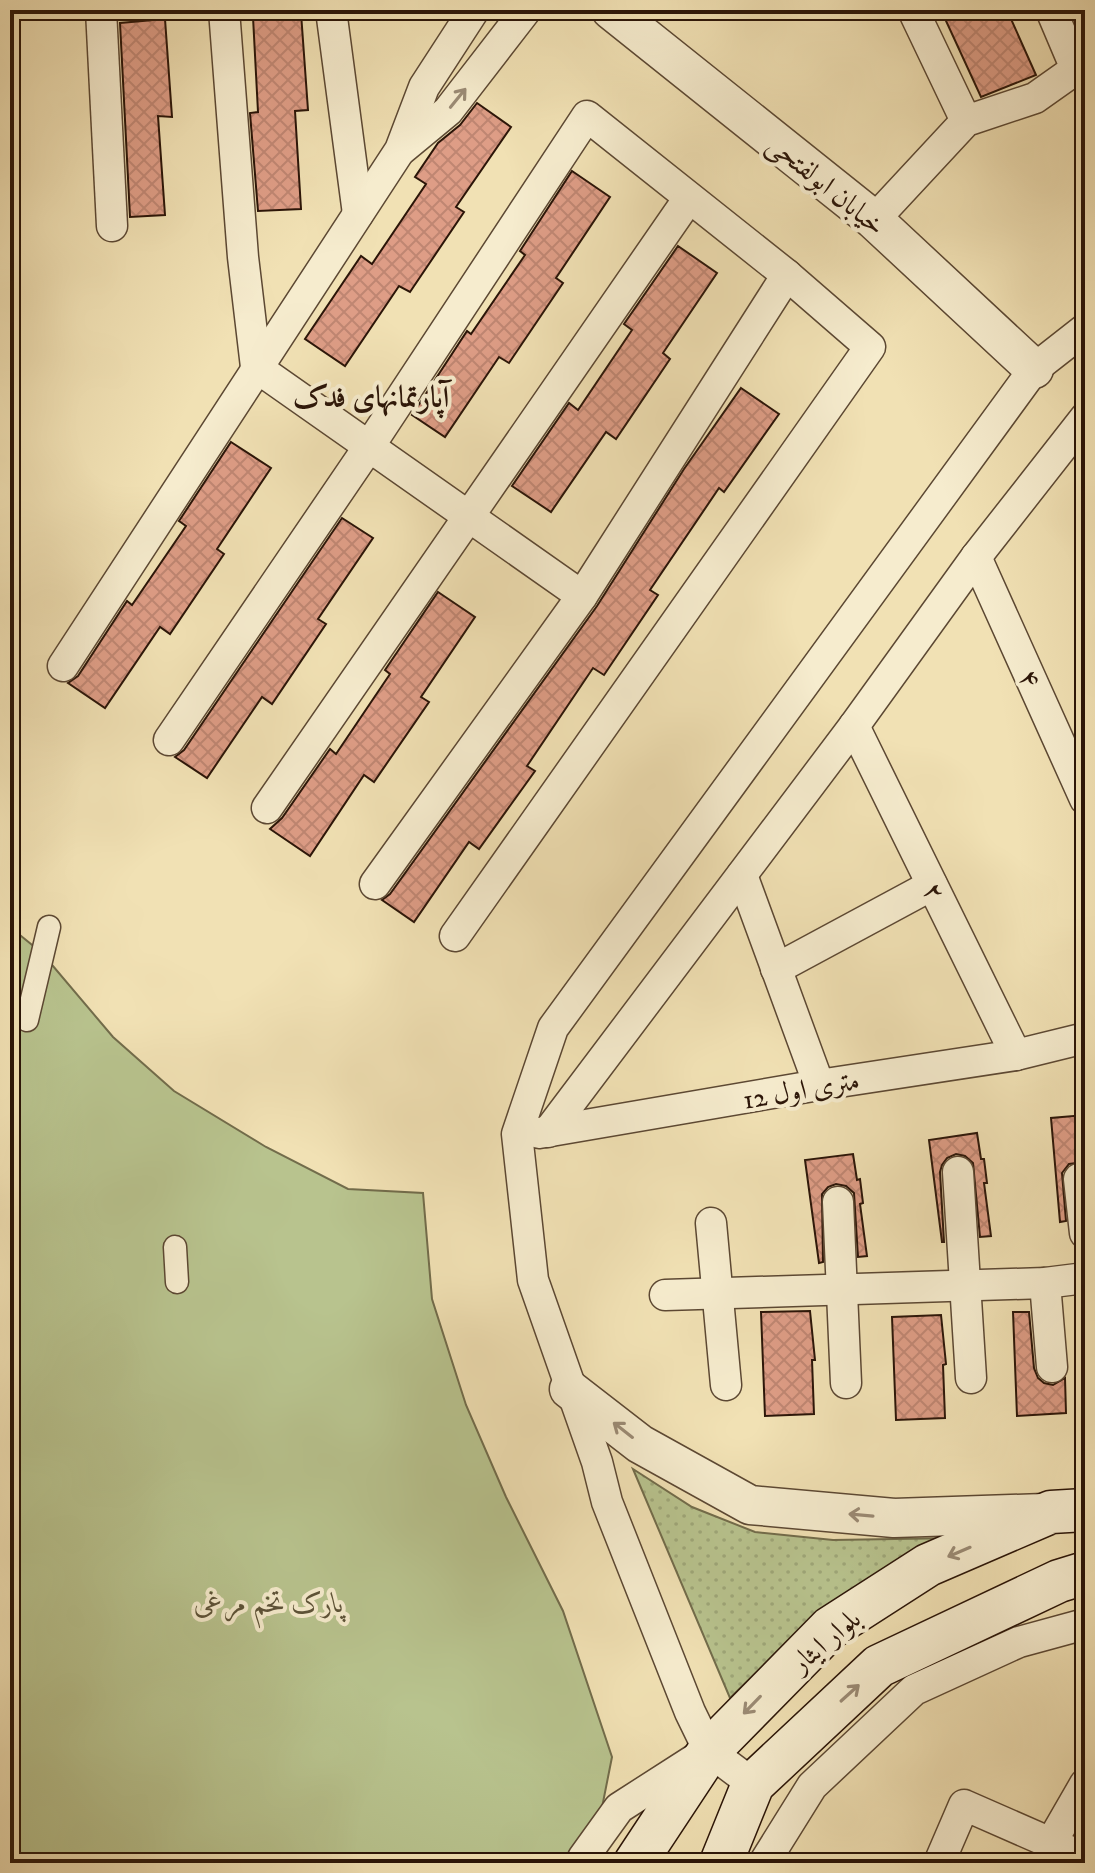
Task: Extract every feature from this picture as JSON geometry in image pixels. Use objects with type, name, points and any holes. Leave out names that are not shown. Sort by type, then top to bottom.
[{"type":"main road","name":"بلوار ایثار","points":[[635,1863],[709,1751],[830,1628],[928,1565],[1068,1511]]},
{"type":"main road","name":"بلوار ایثار","points":[[721,1863],[753,1784],[879,1666],[1059,1581],[1085,1573]]},
{"type":"street","points":[[101,10],[112,226]]},
{"type":"street","points":[[224,10],[243,257],[256,367],[582,596]]},
{"type":"street","points":[[331,10],[358,214]]},
{"type":"street","points":[[63,666],[400,150],[424,87],[474,10]]},
{"type":"street","points":[[400,150],[448,111],[526,10]]},
{"type":"street","name":"خیابان ابولفتحی","points":[[611,10],[874,220],[1034,369]]},
{"type":"street","points":[[913,10],[966,121]]},
{"type":"street","points":[[874,220],[966,121],[1035,98],[1081,66],[1051,10]]},
{"type":"street","points":[[169,740],[370,445],[587,116],[787,275],[870,347],[455,936]]},
{"type":"street","points":[[267,808],[689,198]]},
{"type":"street","points":[[375,884],[582,596],[787,275]]},
{"type":"street","points":[[753,1784],[709,1751],[690,1712],[607,1502],[597,1462],[533,1280],[517,1134],[553,1028],[1034,369],[1085,329]]},
{"type":"street","points":[[548,1132],[854,726],[976,557],[1085,418]]},
{"type":"street","name":"۴","points":[[976,557],[1085,799]]},
{"type":"street","name":"۲","points":[[854,726],[1016,1055]]},
{"type":"street","points":[[742,875],[819,1085]]},
{"type":"street","points":[[776,969],[932,885]]},
{"type":"street","points":[[27,1020],[49,927]]},
{"type":"street","name":"12 متری اول","points":[[517,1134],[548,1132],[1016,1055],[1085,1038]]},
{"type":"street","points":[[958,1172],[971,1378]]},
{"type":"street","points":[[1079,1179],[1085,1233]]},
{"type":"street","points":[[838,1202],[846,1383]]},
{"type":"street","points":[[711,1223],[726,1385]]},
{"type":"street","points":[[175,1247],[177,1282]]},
{"type":"street","points":[[665,1295],[1045,1283],[1085,1278]]},
{"type":"street","points":[[1045,1283],[1052,1367]]},
{"type":"street","points":[[569,1389],[640,1444],[750,1505],[894,1518],[1068,1511]]},
{"type":"street","points":[[764,1863],[812,1786],[914,1690],[1019,1642],[1085,1624]]},
{"type":"street","points":[[583,1858],[619,1808],[709,1751]]},
{"type":"street","points":[[1051,1843],[1085,1784]]},
{"type":"street","points":[[939,1863],[964,1805],[1085,1858]]},
{"type":"green space","name":"پارک تخم مرغی","points":[[10,927],[42,953],[113,1037],[174,1091],[266,1147],[348,1189],[423,1193],[432,1299],[466,1405],[506,1497],[563,1611],[612,1757],[591,1863],[10,1863]]},
{"type":"green space","points":[[633,1469],[692,1507],[755,1532],[833,1540],[956,1538],[811,1620],[730,1698]]},
{"type":"building","points":[[941,10],[1007,10],[1036,75],[981,97]]},
{"type":"building","points":[[301,13],[308,110],[295,111],[301,209],[258,211],[250,113],[258,112],[253,17]]},
{"type":"building","points":[[165,19],[172,117],[158,116],[165,215],[130,217],[120,23]]},
{"type":"building","points":[[477,103],[511,127],[456,207],[464,212],[410,292],[399,286],[345,366],[305,339],[361,256],[372,264],[426,184],[415,177],[438,143],[460,125]]},
{"type":"building","points":[[572,171],[610,197],[556,278],[563,283],[509,363],[499,357],[445,437],[412,415],[467,331],[471,334],[525,255],[520,251]]},
{"type":"building","points":[[678,246],[717,273],[663,353],[670,359],[616,439],[606,432],[551,512],[512,486],[569,403],[578,410],[632,330],[624,324]]},
{"type":"building","points":[[741,388],[779,414],[724,492],[719,488],[650,590],[658,595],[604,675],[593,668],[527,766],[535,771],[479,849],[469,842],[414,922],[382,900],[390,894],[597,606],[684,469]]},
{"type":"building","points":[[231,442],[271,468],[217,549],[224,554],[170,634],[160,627],[105,708],[68,683],[78,676],[127,601],[132,605],[186,526],[179,521]]},
{"type":"building","points":[[342,518],[373,538],[318,619],[326,624],[272,704],[262,697],[207,778],[175,757],[184,750]]},
{"type":"building","points":[[438,592],[475,617],[421,697],[429,702],[374,782],[364,775],[310,856],[270,829],[282,818],[330,749],[336,754],[390,674],[385,670]]},
{"type":"building","points":[[1085,1115],[1085,1162],[1069,1164],[1062,1173],[1066,1221],[1060,1222],[1051,1118]]},
{"type":"building","points":[[977,1133],[981,1159],[984,1159],[991,1236],[980,1237],[973,1163],[965,1156],[956,1154],[947,1158],[940,1172],[942,1242],[929,1140]]},
{"type":"building","points":[[853,1154],[857,1180],[860,1179],[867,1256],[858,1257],[854,1193],[846,1186],[836,1184],[822,1194],[823,1262],[819,1263],[805,1160]]},
{"type":"building","points":[[810,1311],[815,1360],[812,1360],[814,1414],[765,1416],[761,1312]]},
{"type":"building","points":[[1013,1312],[1029,1312],[1034,1368],[1038,1378],[1053,1385],[1065,1378],[1066,1413],[1017,1416]]},
{"type":"building","points":[[941,1315],[946,1364],[943,1365],[945,1418],[896,1420],[892,1317]]},
{"type":"district","name":"آپارتمانهای فدک","points":[[371,397]]}]
